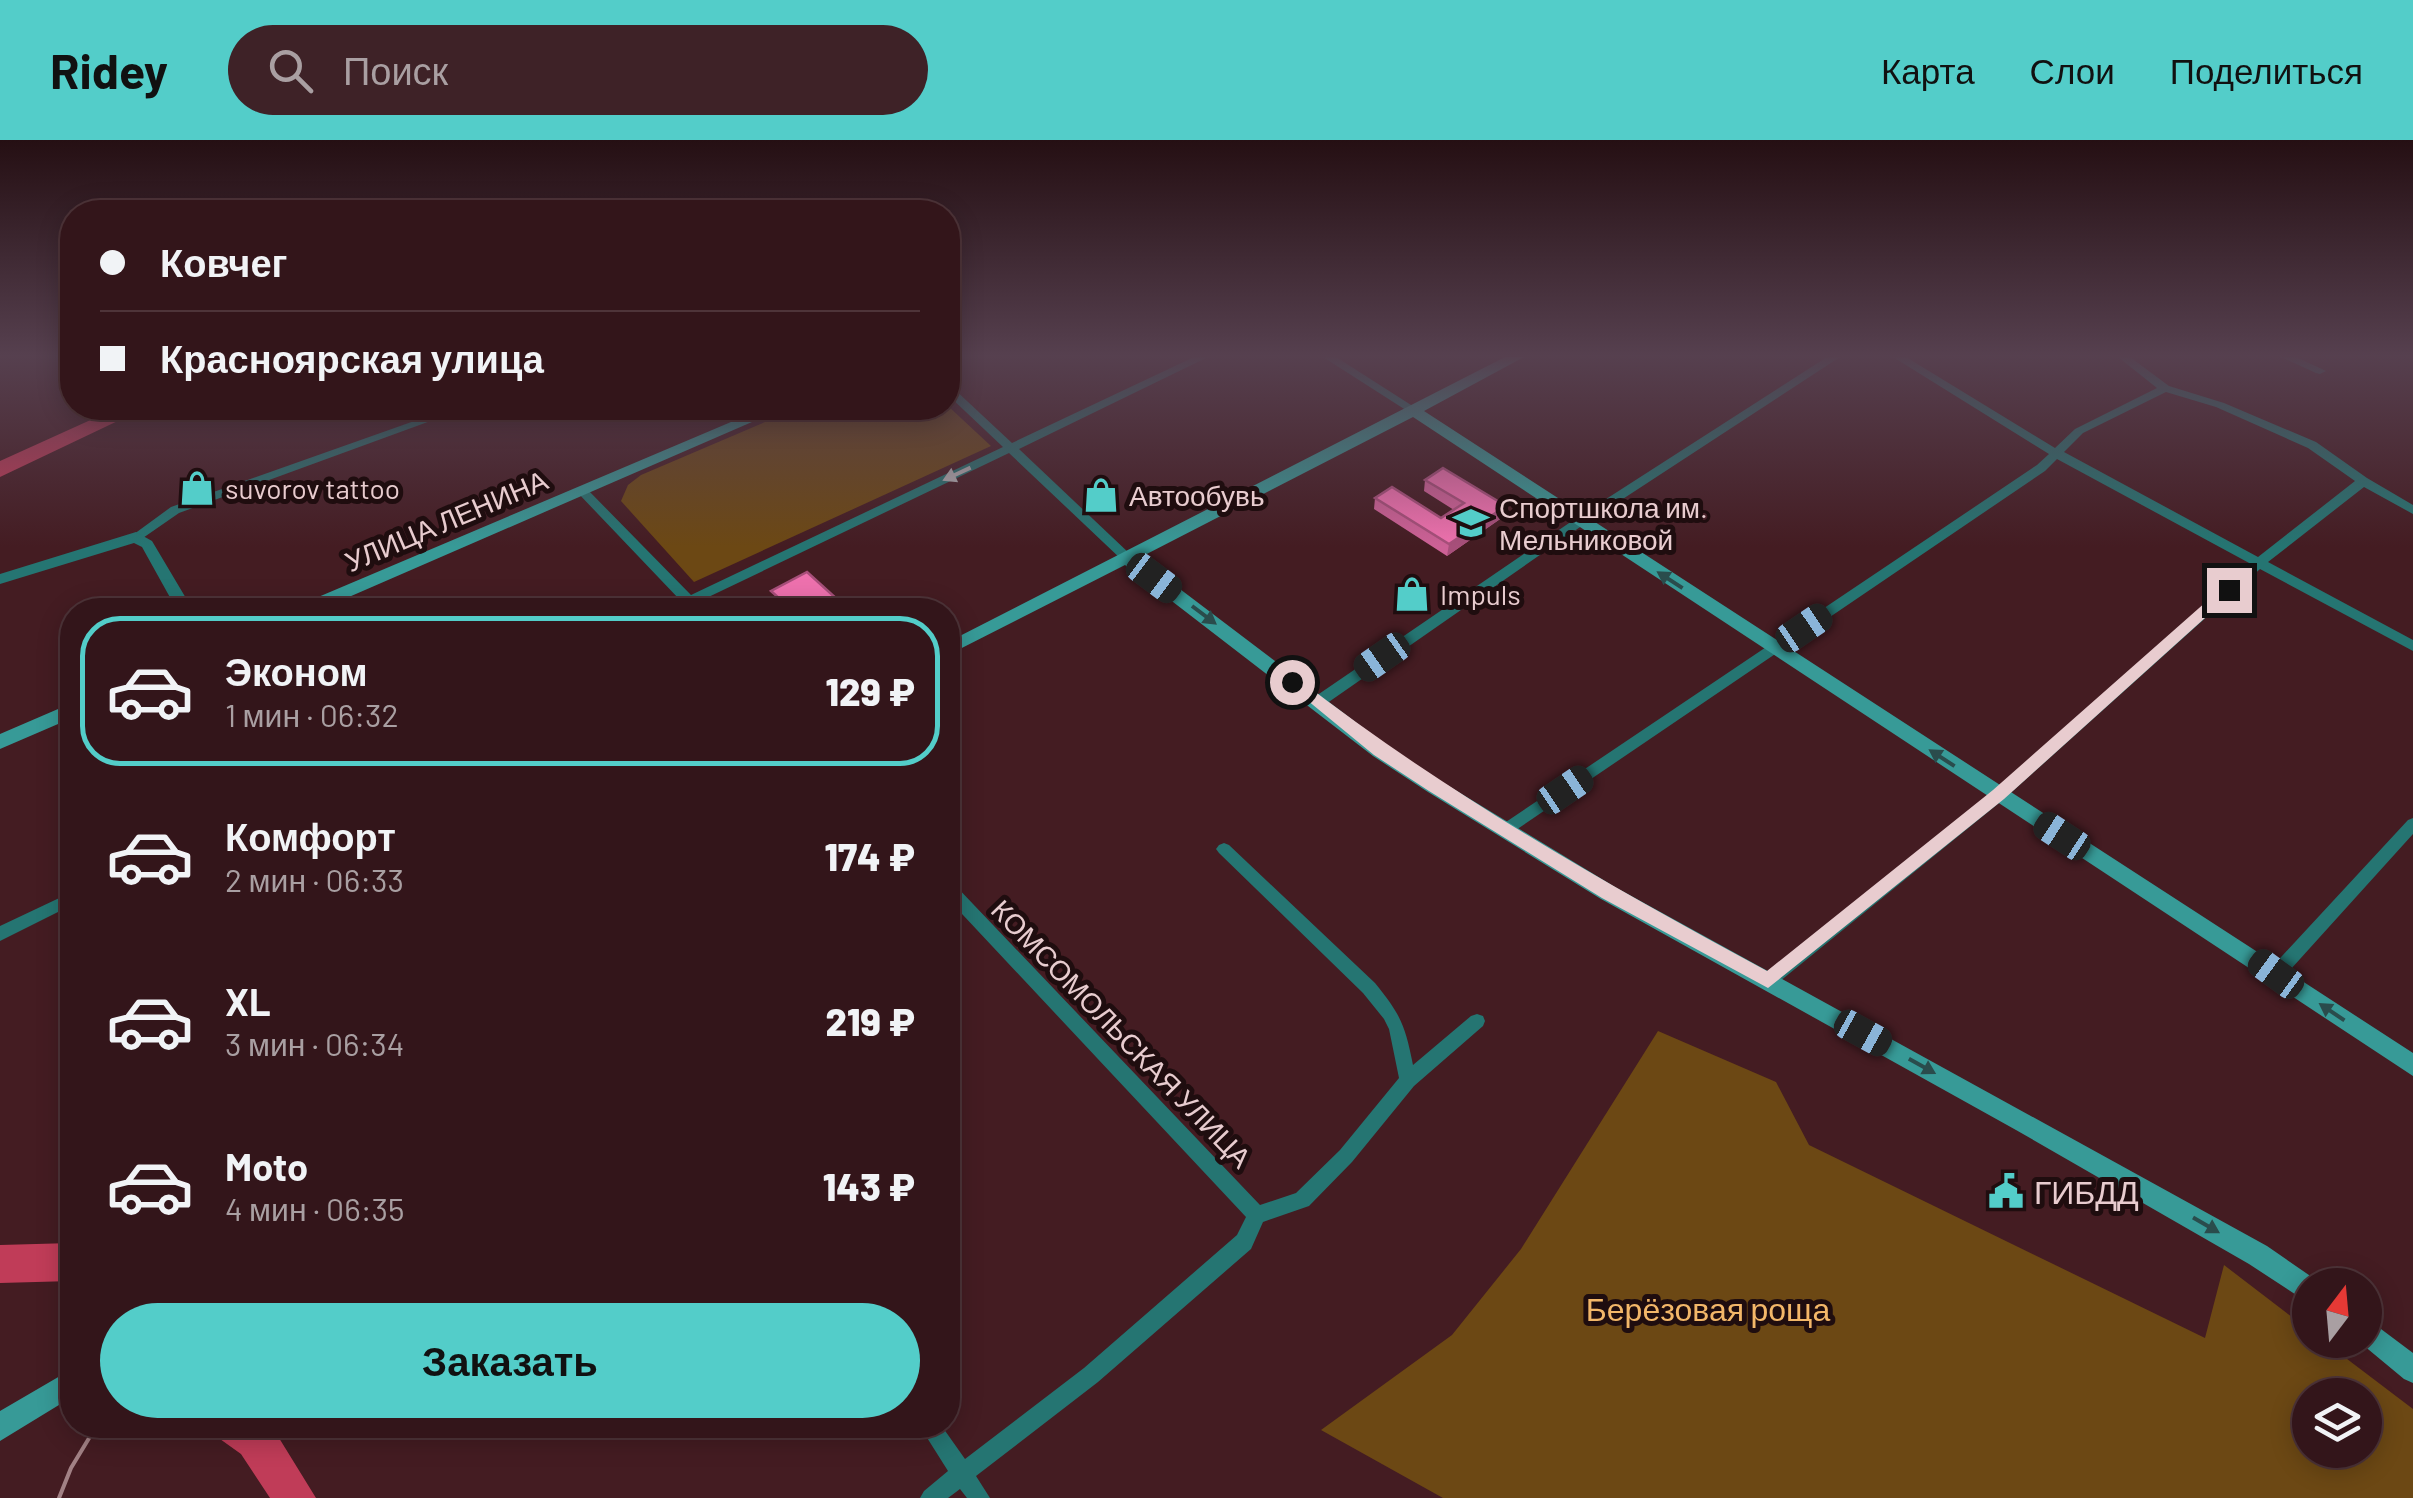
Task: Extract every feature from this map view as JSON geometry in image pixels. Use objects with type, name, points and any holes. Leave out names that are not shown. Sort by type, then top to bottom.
[{"type":"main road","name":"УЛИЦА ЛЕНИНА","points":[[331,598],[748,420]]},
{"type":"main road","points":[[960,643],[1399,420]]},
{"type":"main road","points":[[1428,420],[2413,1066]]},
{"type":"main road","points":[[1126,557],[1380,751],[1505,830],[1608,893],[2258,1255],[2292,1279]]},
{"type":"main road","points":[[0,742],[60,715]]},
{"type":"main road","points":[[2382,1344],[2413,1370]]},
{"type":"main road","points":[[0,1427],[60,1390]]},
{"type":"street","points":[[0,579],[136,537],[175,510],[425,420]]},
{"type":"street","points":[[981,420],[1126,557]]},
{"type":"street","points":[[710,598],[1069,420]]},
{"type":"street","points":[[1318,702],[1580,522],[1737,420]]},
{"type":"street","points":[[2002,420],[2413,646]]},
{"type":"street","points":[[1505,830],[2041,468],[2079,431],[2100,420]]},
{"type":"street","points":[[2255,420],[2312,445],[2413,510]]},
{"type":"street","points":[[1768,981],[1999,795],[2258,564],[2363,481]]},
{"type":"street","points":[[583,492],[686,598]]},
{"type":"street","points":[[136,537],[147,544],[179,598]]},
{"type":"street","points":[[2276,974],[2413,824]]},
{"type":"street","points":[[1224,849],[1369,988],[1390,1014],[1408,1080]]},
{"type":"street","name":"КОМСОМОЛЬСКАЯ УЛИЦА","points":[[960,903],[1257,1215]]},
{"type":"street","points":[[0,934],[60,904]]},
{"type":"street","points":[[931,1498],[1091,1375],[1244,1242],[1257,1215],[1302,1200],[1346,1156],[1408,1080],[1477,1021]]},
{"type":"street","points":[[938,1438],[979,1498]]},
{"type":"green space","points":[[769,420],[963,420],[991,446],[694,582],[621,501],[628,485],[641,475]]},
{"type":"green space","name":"Берёзовая роща","points":[[1658,1031],[1776,1082],[1809,1145],[2205,1338],[2224,1265],[2292,1317],[2292,1358],[2346,1358],[2372,1378],[2292,1378],[2292,1468],[2382,1468],[2382,1385],[2413,1409],[2413,1498],[1443,1498],[1321,1430],[1452,1335],[1521,1249]]},
{"type":"building","points":[[1443,468],[1506,506],[1449,544],[1375,498],[1392,487],[1441,518],[1464,503],[1425,480]]},
{"type":"building","points":[[807,572],[836,598],[779,598],[771,591]]},
{"type":"waterway","points":[[0,470],[107,420]]},
{"type":"waterway","points":[[0,1264],[60,1262]]},
{"type":"waterway","points":[[254,1438],[295,1498]]},
{"type":"tram line","points":[[59,1498],[89,1438]]},
{"type":"place","name":"suvorov tattoo","points":[[197,488]]},
{"type":"place","name":"Автообувь","points":[[1101,495]]},
{"type":"place","name":"Спортшкола им. Мельниковой","points":[[1471,523]]},
{"type":"place","name":"Impuls","points":[[1412,594]]},
{"type":"place","name":"ГИБДД","points":[[2006,1191]]},
{"type":"route","points":[[1292,682],[1380,751],[1435,787],[1608,893],[1768,981],[1999,795],[2229,590]]}]
